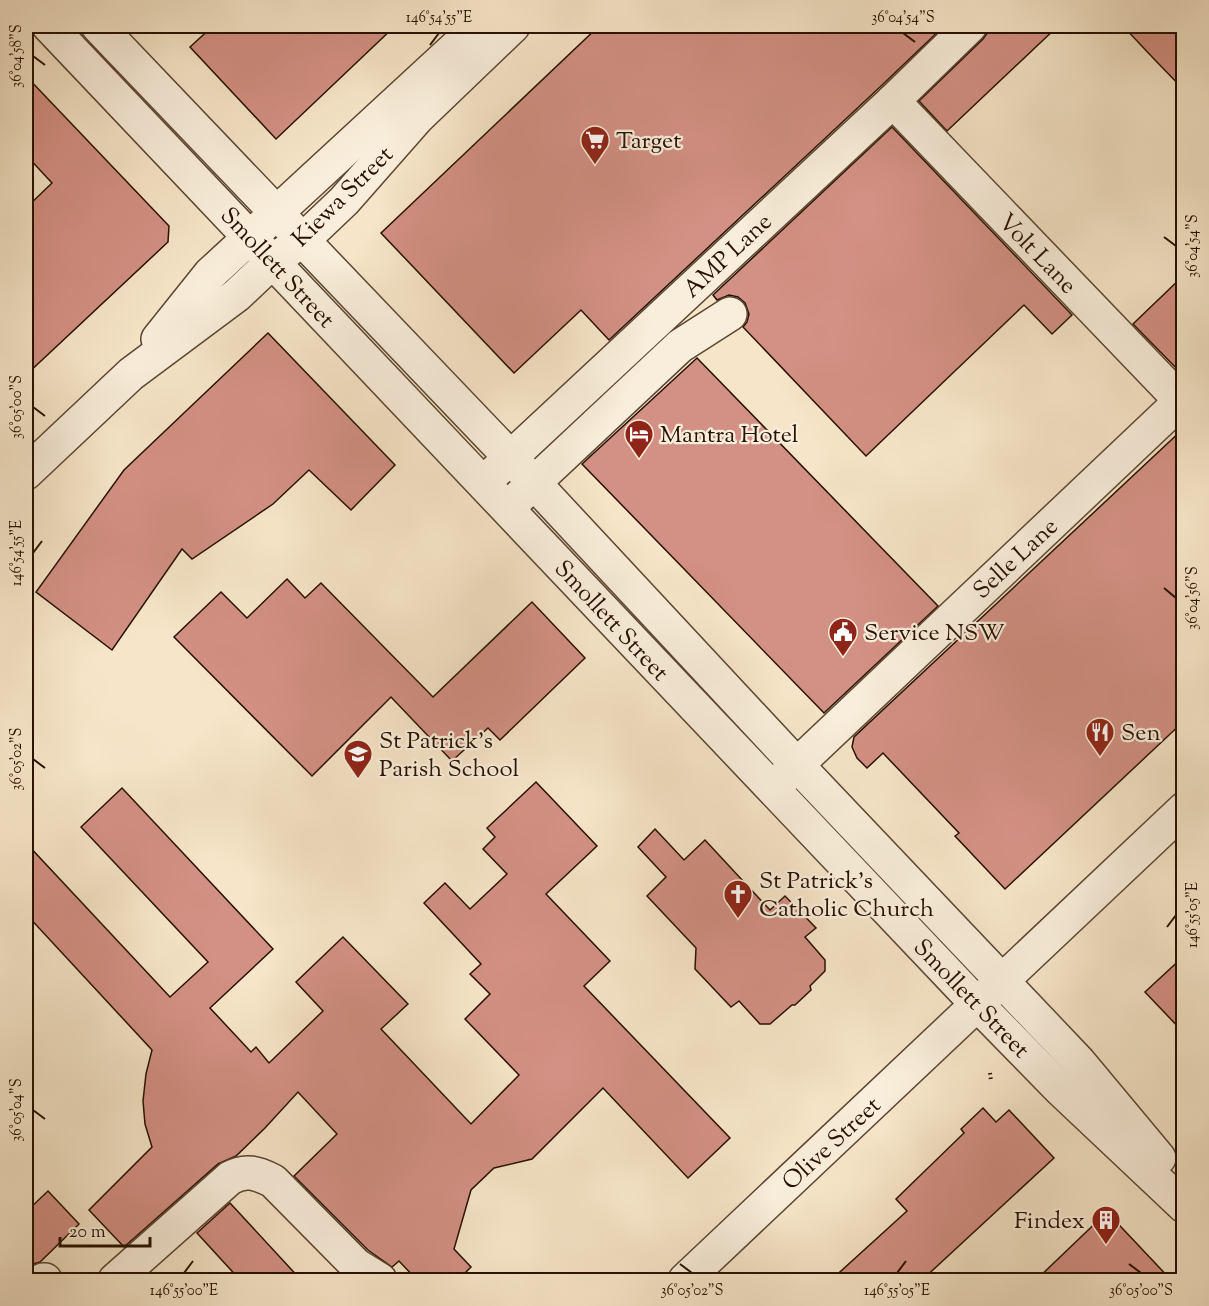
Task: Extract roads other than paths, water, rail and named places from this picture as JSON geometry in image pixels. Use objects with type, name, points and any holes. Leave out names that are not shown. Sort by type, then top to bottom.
[{"type":"street","name":"Smollett Street","points":[[49,26],[274,260],[312,304],[977,1004],[1060,1089],[1184,1206]]},
{"type":"street","name":"Smollett Street","points":[[98,26],[534,482],[797,765],[1079,1062],[1184,1187]]},
{"type":"street","name":"Kiewa Street","points":[[131,374],[210,274],[479,26]]},
{"type":"street","name":"Kiewa Street","points":[[26,473],[131,374],[237,295],[274,260],[303,240],[344,201],[417,118],[513,26]]},
{"type":"street","name":"AMP Lane","points":[[483,484],[893,101],[970,26]]},
{"type":"street","name":"Volt Lane","points":[[893,101],[1182,403]]},
{"type":"street","points":[[507,508],[681,346],[730,314]]},
{"type":"street","name":"Selle Lane","points":[[772,789],[1182,403]]},
{"type":"street","points":[[1001,981],[1184,809]]},
{"type":"street","name":"Olive Street","points":[[685,1281],[1001,981]]},
{"type":"street","points":[[115,1281],[230,1178],[238,1173],[250,1172],[273,1181],[356,1265],[380,1281]]},
{"type":"place","name":"Target","points":[[595,166]]},
{"type":"place","name":"Mantra Hotel","points":[[639,460]]},
{"type":"place","name":"Service NSW","points":[[843,658]]},
{"type":"place","name":"Sen","points":[[1100,758]]},
{"type":"place","name":"St Patrick's Parish School","points":[[358,780]]},
{"type":"place","name":"St Patrick's Catholic Church","points":[[738,920]]},
{"type":"place","name":"Findex","points":[[1106,1246]]}]
